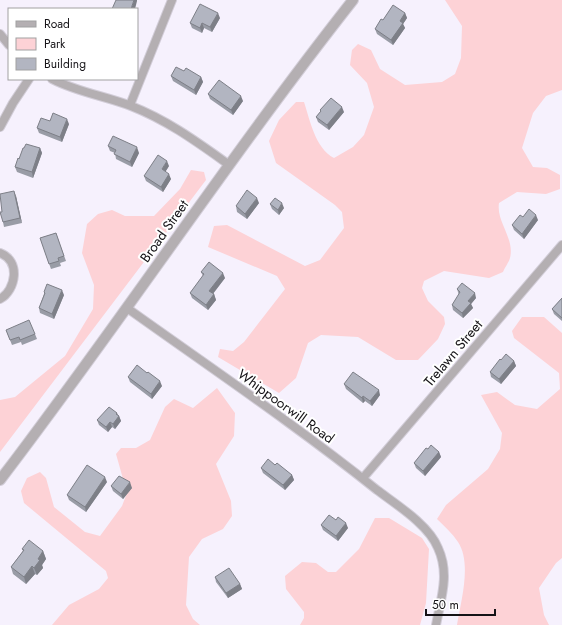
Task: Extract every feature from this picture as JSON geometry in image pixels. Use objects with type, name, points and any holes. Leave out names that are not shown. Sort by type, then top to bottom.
[{"type":"street","points":[[130,106],[172,0]]},
{"type":"street","name":"Broad Street","points":[[0,480],[127,308],[228,164],[304,62],[353,0]]},
{"type":"street","points":[[0,34],[8,44]]},
{"type":"street","points":[[0,127],[13,103],[28,80]]},
{"type":"street","points":[[54,80],[84,92],[130,106],[162,120],[186,134],[228,164]]},
{"type":"street","name":"Trelawn Street","points":[[363,478],[562,244]]},
{"type":"street","points":[[0,253],[8,260],[15,275],[13,284],[8,292],[0,299]]},
{"type":"street","name":"Whippoorwill Road","points":[[127,308],[270,409],[363,478],[427,530],[438,547],[443,561],[444,589],[436,625]]},
{"type":"green space","points":[[445,0],[562,0],[562,90],[546,96],[533,113],[522,148],[533,167],[547,168],[560,175],[560,189],[546,194],[517,192],[499,203],[500,217],[508,237],[511,251],[509,260],[503,272],[489,278],[444,271],[424,281],[422,288],[428,301],[444,317],[445,324],[438,339],[418,360],[396,360],[358,337],[321,335],[308,343],[296,378],[279,393],[218,357],[220,349],[233,351],[244,342],[285,289],[277,276],[208,247],[214,226],[227,225],[305,266],[320,260],[344,228],[342,212],[335,205],[276,163],[269,141],[279,120],[296,102],[304,102],[314,133],[322,148],[334,158],[353,147],[364,135],[374,107],[367,83],[350,65],[352,50],[358,44],[371,50],[380,69],[405,85],[442,82],[455,74],[461,58],[462,26]]},
{"type":"green space","points":[[191,170],[204,172],[206,180],[0,452],[0,400],[15,397],[65,356],[93,309],[94,285],[82,253],[87,224],[98,214],[112,210],[125,216],[154,216],[180,189]]},
{"type":"green space","points":[[522,317],[544,317],[562,333],[562,558],[556,563],[539,588],[544,615],[549,625],[457,625],[463,594],[465,571],[464,560],[458,542],[437,519],[446,505],[488,469],[500,449],[502,433],[481,395],[497,392],[515,405],[537,409],[560,389],[559,373],[514,338],[512,331]]},
{"type":"green space","points":[[217,388],[235,413],[234,436],[216,464],[231,501],[232,516],[223,529],[202,539],[189,557],[186,605],[193,619],[200,625],[52,625],[69,605],[99,589],[108,578],[106,571],[24,503],[21,491],[27,478],[40,472],[46,478],[54,507],[85,532],[100,536],[122,506],[127,493],[116,454],[121,448],[136,448],[150,440],[165,407],[174,399],[193,408]]},
{"type":"green space","points":[[375,518],[389,518],[422,538],[429,549],[426,603],[420,625],[300,625],[304,618],[304,612],[286,589],[285,576],[302,562],[316,563],[328,572],[336,572],[359,549]]},
{"type":"building","points":[[116,0],[134,0],[131,8],[112,8]]},
{"type":"building","points":[[200,4],[218,13],[210,27],[202,23],[200,28],[190,23]]},
{"type":"building","points":[[393,5],[405,13],[400,21],[403,23],[391,40],[375,29]]},
{"type":"building","points":[[176,67],[184,71],[186,68],[201,77],[194,90],[171,76]]},
{"type":"building","points":[[219,80],[241,96],[231,110],[208,94]]},
{"type":"building","points":[[331,98],[342,107],[327,125],[316,117]]},
{"type":"building","points":[[53,113],[67,119],[60,137],[37,128],[41,118],[50,121]]},
{"type":"building","points":[[113,136],[137,147],[130,162],[114,154],[116,150],[108,146]]},
{"type":"building","points":[[26,144],[40,148],[32,172],[15,167]]},
{"type":"building","points":[[158,155],[167,161],[162,169],[169,174],[161,187],[144,176]]},
{"type":"building","points":[[247,190],[257,198],[245,214],[236,206]]},
{"type":"building","points":[[14,191],[20,218],[3,222],[0,212],[2,212],[0,194]]},
{"type":"building","points":[[275,198],[282,203],[278,210],[270,204]]},
{"type":"building","points":[[529,209],[536,215],[522,234],[512,225],[520,215],[523,217]]},
{"type":"building","points":[[56,233],[64,256],[58,258],[59,261],[49,264],[40,238]]},
{"type":"building","points":[[209,262],[223,273],[209,291],[214,294],[206,305],[190,293],[204,274],[201,272]]},
{"type":"building","points":[[462,283],[475,293],[468,301],[471,303],[462,313],[452,305],[460,292],[457,289]]},
{"type":"building","points":[[47,284],[62,290],[52,314],[39,308]]},
{"type":"building","points":[[562,298],[562,318],[552,309]]},
{"type":"building","points":[[29,320],[35,334],[20,340],[19,337],[10,340],[6,330]]},
{"type":"building","points":[[506,354],[514,361],[499,379],[490,372]]},
{"type":"building","points":[[137,365],[160,381],[151,394],[128,377]]},
{"type":"building","points":[[353,372],[379,390],[370,401],[363,396],[362,398],[344,384]]},
{"type":"building","points":[[109,407],[119,416],[113,424],[110,422],[106,427],[97,420]]},
{"type":"building","points":[[431,445],[439,452],[423,471],[414,463],[426,448],[428,449]]},
{"type":"building","points":[[268,459],[275,465],[277,463],[292,475],[283,485],[261,468]]},
{"type":"building","points":[[87,465],[105,477],[85,507],[67,495]]},
{"type":"building","points":[[119,476],[130,482],[121,494],[111,486]]},
{"type":"building","points":[[329,515],[336,520],[338,517],[346,523],[336,536],[321,525]]},
{"type":"building","points":[[29,540],[43,551],[38,559],[40,560],[34,568],[32,566],[24,577],[11,567],[24,550],[22,549]]},
{"type":"building","points":[[229,568],[240,584],[226,593],[215,577]]}]
